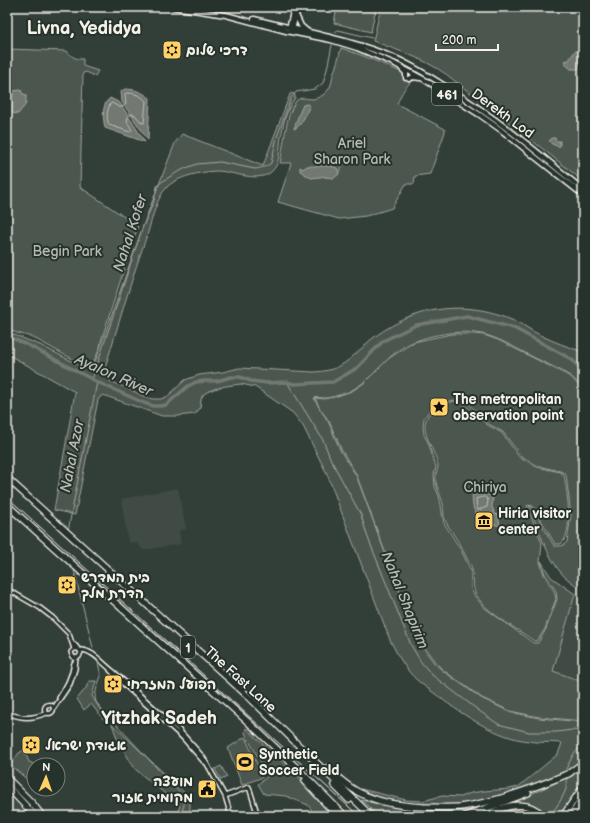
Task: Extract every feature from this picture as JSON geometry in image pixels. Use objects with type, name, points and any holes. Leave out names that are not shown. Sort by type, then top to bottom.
[{"type":"highway","name":"1","points":[[7,478],[222,672],[283,729],[370,816]]},
{"type":"highway","name":"The Fast Lane","points":[[7,483],[255,708],[365,816]]},
{"type":"highway","name":"1","points":[[7,504],[247,721],[345,816]]},
{"type":"highway","points":[[283,729],[354,790],[370,798],[398,805],[413,807],[453,807],[478,804],[530,789],[570,772]]},
{"type":"highway","points":[[275,748],[337,816]]},
{"type":"highway","points":[[465,816],[530,793],[554,782],[583,763]]},
{"type":"highway","points":[[7,778],[32,803],[42,816]]},
{"type":"highway","points":[[7,786],[34,816]]},
{"type":"highway","points":[[563,816],[583,787]]},
{"type":"highway","points":[[571,816],[583,797]]},
{"type":"highway","points":[[486,816],[503,807],[515,805],[532,808],[539,811],[543,816]]},
{"type":"highway","points":[[579,816],[583,810]]},
{"type":"main road","name":"461","points":[[173,7],[226,15],[291,29]]},
{"type":"main road","name":"461","points":[[190,7],[227,13],[291,29]]},
{"type":"main road","points":[[291,29],[291,20],[294,7]]},
{"type":"main road","points":[[291,29],[298,7]]},
{"type":"main road","points":[[296,14],[301,26],[311,32]]},
{"type":"main road","points":[[281,26],[287,24],[291,20]]},
{"type":"main road","name":"Derekh Lod","points":[[291,29],[311,32],[349,42],[395,58],[417,69],[466,99],[493,118],[583,190]]},
{"type":"main road","name":"Derekh Lod","points":[[291,29],[357,48],[400,66],[425,80],[492,123],[583,195]]},
{"type":"main road","points":[[400,66],[406,73],[407,79],[414,77],[425,80]]},
{"type":"street","points":[[7,589],[40,608],[63,628],[69,634],[78,650],[79,657],[75,658],[67,686],[53,707],[52,713],[46,712],[36,717],[29,718],[22,718],[7,713]]},
{"type":"street","points":[[75,658],[71,654],[72,650],[86,650],[92,653],[178,729],[203,757],[225,796],[230,816]]},
{"type":"street","points":[[46,712],[44,708],[45,706],[48,704],[53,707]]},
{"type":"street","points":[[225,796],[249,787],[258,816]]},
{"type":"shaded area","points":[[178,488],[186,529],[179,531],[181,544],[143,550],[137,543],[128,542],[121,499]]},
{"type":"shaded area","points":[[583,575],[583,683],[552,671],[575,594]]},
{"type":"shaded area","points":[[7,790],[28,811],[32,816],[7,816]]},
{"type":"green space","points":[[337,7],[376,7],[371,32],[334,23]]},
{"type":"green space","points":[[381,7],[583,7],[583,181],[437,68],[406,53],[373,41]]},
{"type":"green space","name":"Ariel Sharon Park","points":[[341,48],[361,55],[418,80],[411,82],[408,85],[397,104],[445,129],[445,132],[430,174],[415,176],[414,184],[406,184],[392,208],[366,216],[339,219],[278,202],[291,163],[280,163],[289,114],[298,99],[313,99],[321,96],[327,91],[331,85]]},
{"type":"green space","name":"Begin Park","points":[[7,49],[67,51],[70,55],[78,59],[83,59],[83,66],[98,71],[95,76],[86,72],[83,73],[80,187],[138,226],[100,348],[94,361],[87,366],[32,337],[7,329]]},
{"type":"green space","points":[[292,93],[295,95],[284,122],[278,161],[271,172],[259,177],[218,171],[200,173],[187,176],[170,184],[160,197],[155,208],[105,368],[105,374],[110,381],[152,399],[161,399],[168,396],[185,380],[199,375],[239,368],[314,372],[329,370],[340,366],[387,328],[413,316],[426,312],[451,308],[477,309],[502,315],[545,338],[583,352],[583,389],[574,379],[562,371],[505,342],[477,333],[466,332],[443,334],[421,339],[403,347],[390,357],[366,381],[343,394],[326,398],[314,398],[328,421],[341,452],[356,475],[398,587],[426,652],[435,664],[443,671],[481,698],[510,712],[539,718],[583,722],[583,761],[577,766],[547,781],[472,803],[438,805],[405,802],[377,798],[360,791],[361,789],[406,800],[422,801],[442,796],[461,797],[471,793],[518,787],[558,754],[562,743],[522,740],[488,728],[454,708],[423,685],[410,673],[400,659],[390,640],[327,474],[303,426],[293,413],[255,387],[241,384],[214,389],[203,395],[200,408],[195,414],[178,416],[162,416],[103,395],[98,400],[75,515],[54,510],[75,392],[7,354],[7,332],[40,345],[85,368],[95,362],[147,215],[175,143],[182,134],[263,166],[290,94]]},
{"type":"green space","points":[[452,334],[484,335],[498,340],[571,377],[583,390],[583,575],[578,587],[563,575],[552,560],[543,542],[529,506],[532,507],[554,546],[562,546],[567,542],[571,515],[566,474],[560,471],[538,466],[521,456],[503,432],[487,423],[473,408],[466,403],[455,400],[446,402],[430,410],[424,418],[423,426],[424,435],[428,442],[436,467],[434,475],[435,487],[439,496],[444,523],[462,552],[471,571],[471,589],[476,598],[485,608],[533,643],[538,643],[546,629],[557,599],[556,591],[545,574],[541,561],[551,577],[575,594],[553,671],[583,683],[583,721],[539,717],[510,711],[482,698],[443,670],[436,663],[420,638],[398,587],[356,474],[342,451],[329,421],[320,409],[315,398],[324,399],[352,391],[364,383],[388,359],[414,342]]},
{"type":"green space","name":"Chiriya","points":[[455,401],[465,405],[486,424],[502,433],[520,458],[537,467],[560,472],[564,475],[568,501],[568,521],[565,538],[561,544],[555,544],[533,506],[527,506],[542,543],[540,562],[544,575],[554,591],[556,599],[545,629],[537,641],[534,641],[503,621],[482,603],[475,593],[471,567],[460,544],[445,520],[443,504],[436,482],[438,466],[437,460],[427,437],[425,426],[426,420],[430,413],[442,405]]},
{"type":"green space","points":[[89,681],[96,681],[92,696],[98,706],[109,718],[105,721],[91,704],[84,710],[77,699],[86,688]]},
{"type":"green space","points":[[112,724],[190,798],[190,810],[187,816],[176,816],[180,806],[135,769],[118,741]]},
{"type":"green space","points":[[246,728],[311,789],[335,816],[316,816],[308,805],[286,796],[264,794],[258,784],[268,776],[245,733]]},
{"type":"green space","name":"Synthetic Soccer Field","points":[[245,737],[263,777],[242,785],[228,748]]},
{"type":"green space","points":[[24,750],[27,757],[26,778],[10,765],[19,753]]},
{"type":"green space","points":[[583,764],[583,785],[560,816],[545,816],[540,809],[534,805],[520,803],[505,805],[481,816],[473,816],[538,791],[557,782]]},
{"type":"green space","points":[[221,766],[227,777],[221,780],[215,769]]},
{"type":"green space","points":[[507,798],[459,816],[379,816],[361,800],[398,808],[424,811],[449,811],[462,810]]},
{"type":"green space","points":[[516,807],[530,809],[535,811],[540,816],[534,816],[521,809],[507,811],[491,816],[506,809]]},
{"type":"water","points":[[575,51],[582,55],[581,64],[579,64],[578,69],[571,69],[565,64],[565,61],[568,61]]},
{"type":"water","points":[[125,89],[138,91],[150,98],[148,140],[122,102],[121,91]]},
{"type":"water","points":[[21,90],[22,93],[26,95],[26,104],[18,114],[7,112],[7,92]]},
{"type":"water","points":[[110,98],[120,103],[145,142],[105,128],[103,116],[104,108],[105,104]]},
{"type":"water","points":[[307,104],[310,106],[302,122],[294,129],[303,105]]},
{"type":"water","points":[[552,138],[555,138],[556,141],[560,141],[559,147],[549,141]]},
{"type":"water","points":[[307,166],[334,167],[337,168],[339,174],[334,178],[322,176],[311,178],[300,171],[300,167],[303,169]]},
{"type":"water","points":[[487,491],[489,495],[493,496],[492,507],[495,514],[498,515],[500,526],[489,523],[492,519],[484,512],[480,517],[474,510],[472,496],[477,494],[480,495]]},
{"type":"waterway","name":"Nahal Kofer","points":[[335,32],[338,30],[372,38]]},
{"type":"waterway","name":"Nahal Kofer","points":[[92,380],[143,226],[154,201],[157,186],[176,173],[197,164],[220,162],[255,169],[271,163],[277,137],[291,98],[296,92],[315,89],[323,83],[332,45]]},
{"type":"waterway","points":[[339,172],[342,167]]},
{"type":"waterway","name":"Ayalon River","points":[[7,336],[28,345],[97,382],[153,406],[166,405],[188,386],[196,382],[217,381],[231,377],[240,377],[251,381],[267,383],[287,382],[294,384],[333,382],[357,368],[383,341],[416,325],[467,316],[514,328],[571,359],[583,371]]},
{"type":"waterway","name":"Nahal Azor","points":[[68,531],[97,382]]},
{"type":"waterway","name":"Nahal Shapirim","points":[[287,382],[323,440],[331,460],[361,515],[368,538],[411,645],[421,662],[432,675],[498,724],[529,732],[557,732],[572,730],[583,731]]},
{"type":"waterway","name":"Nahal Azor","points":[[74,570],[93,648]]},
{"type":"waterway","name":"Nahal Azor","points":[[98,663],[101,676],[95,696],[96,702],[183,796],[184,806],[179,816]]},
{"type":"waterway","points":[[566,769],[573,755],[583,744]]},
{"type":"waterway","points":[[550,816],[564,793],[567,778]]},
{"type":"railway","points":[[7,497],[359,816]]},
{"type":"place","name":"דרכי שלום","points":[[172,50]]},
{"type":"place","name":"The metropolitan observation point","points":[[439,407]]},
{"type":"place","name":"Hiria visitor center","points":[[484,521]]},
{"type":"place","name":"בית המדרש הדרת מלך","points":[[67,585]]},
{"type":"place","name":"הפועל המזרחי","points":[[113,684]]},
{"type":"place","name":"אגודת ישראל","points":[[31,745]]},
{"type":"place","name":"Synthetic Soccer Field","points":[[245,762]]},
{"type":"place","name":"מועצה מקומית אזור","points":[[207,789]]},
{"type":"district","name":"Livna, Yedidya","points":[[84,28]]},
{"type":"district","name":"Yitzhak Sadeh","points":[[159,718]]}]
